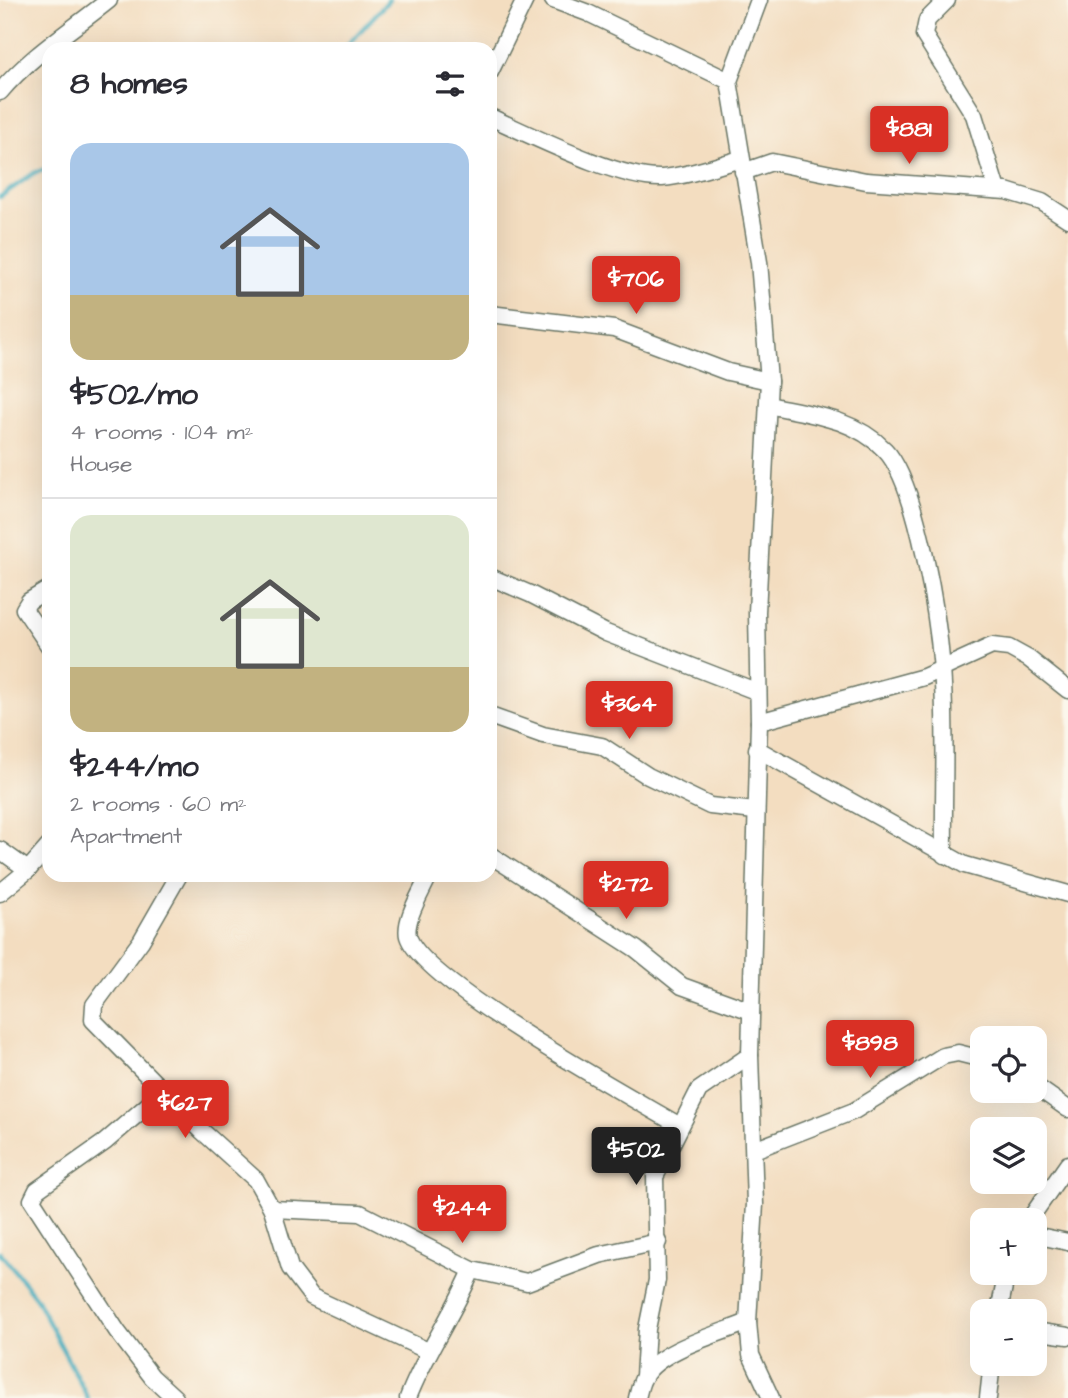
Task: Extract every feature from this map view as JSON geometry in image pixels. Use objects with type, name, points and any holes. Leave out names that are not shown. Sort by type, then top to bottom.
[{"type":"street","points":[[53,42],[109,0]]},
{"type":"street","points":[[497,58],[525,0]]},
{"type":"street","points":[[554,0],[588,13],[729,81]]},
{"type":"street","points":[[759,0],[729,81],[760,275],[769,382],[757,612],[759,722],[750,1055],[755,1204],[748,1322],[751,1355],[771,1398]]},
{"type":"street","points":[[947,0],[926,20],[924,35],[974,115],[997,190]]},
{"type":"street","points":[[0,92],[12,76],[42,51]]},
{"type":"street","points":[[497,120],[581,157],[646,177],[677,176],[772,162],[866,181],[997,190],[1042,202],[1068,219]]},
{"type":"street","points":[[497,315],[614,329],[728,372],[769,382]]},
{"type":"street","points":[[768,405],[854,427],[887,452],[905,482],[917,525],[942,669],[944,855]]},
{"type":"street","points":[[497,581],[530,594],[606,633],[758,692]]},
{"type":"street","points":[[42,593],[29,601],[24,609],[42,636]]},
{"type":"street","points":[[759,722],[924,677],[984,649],[1000,646],[1029,659],[1068,690]]},
{"type":"street","points":[[497,719],[543,735],[602,746],[648,776],[710,806],[755,811]]},
{"type":"street","points":[[757,750],[944,855],[979,870],[1068,894]]},
{"type":"street","points":[[0,850],[28,870]]},
{"type":"street","points":[[0,892],[28,870],[42,854]]},
{"type":"street","points":[[497,860],[636,949],[682,986],[751,1010]]},
{"type":"street","points":[[175,882],[141,941],[92,1013],[97,1026],[256,1180],[272,1209],[290,1268],[312,1297],[428,1351]]},
{"type":"street","points":[[426,882],[408,928],[408,935],[417,949],[475,1002],[680,1126]]},
{"type":"street","points":[[754,1150],[854,1111],[943,1056],[958,1053],[970,1056]]},
{"type":"street","points":[[637,1398],[644,1376],[647,1329],[657,1280],[655,1177],[699,1090],[750,1055]]},
{"type":"street","points":[[163,1092],[105,1142],[37,1190],[32,1200],[117,1331],[152,1377],[175,1398]]},
{"type":"street","points":[[1047,1094],[1068,1109]]},
{"type":"street","points":[[1037,1208],[1068,1164]]},
{"type":"street","points":[[272,1209],[360,1213],[472,1270],[527,1282],[599,1255],[658,1242]]},
{"type":"street","points":[[1047,1238],[1068,1242]]},
{"type":"street","points":[[408,1398],[428,1351],[454,1312],[472,1270]]},
{"type":"street","points":[[644,1376],[669,1354],[748,1322]]},
{"type":"street","points":[[1047,1333],[1068,1336]]},
{"type":"street","points":[[988,1398],[991,1376]]},
{"type":"waterway","points":[[350,42],[389,0]]},
{"type":"waterway","points":[[0,197],[42,170]]},
{"type":"waterway","points":[[0,1252],[36,1298],[88,1398]]}]
